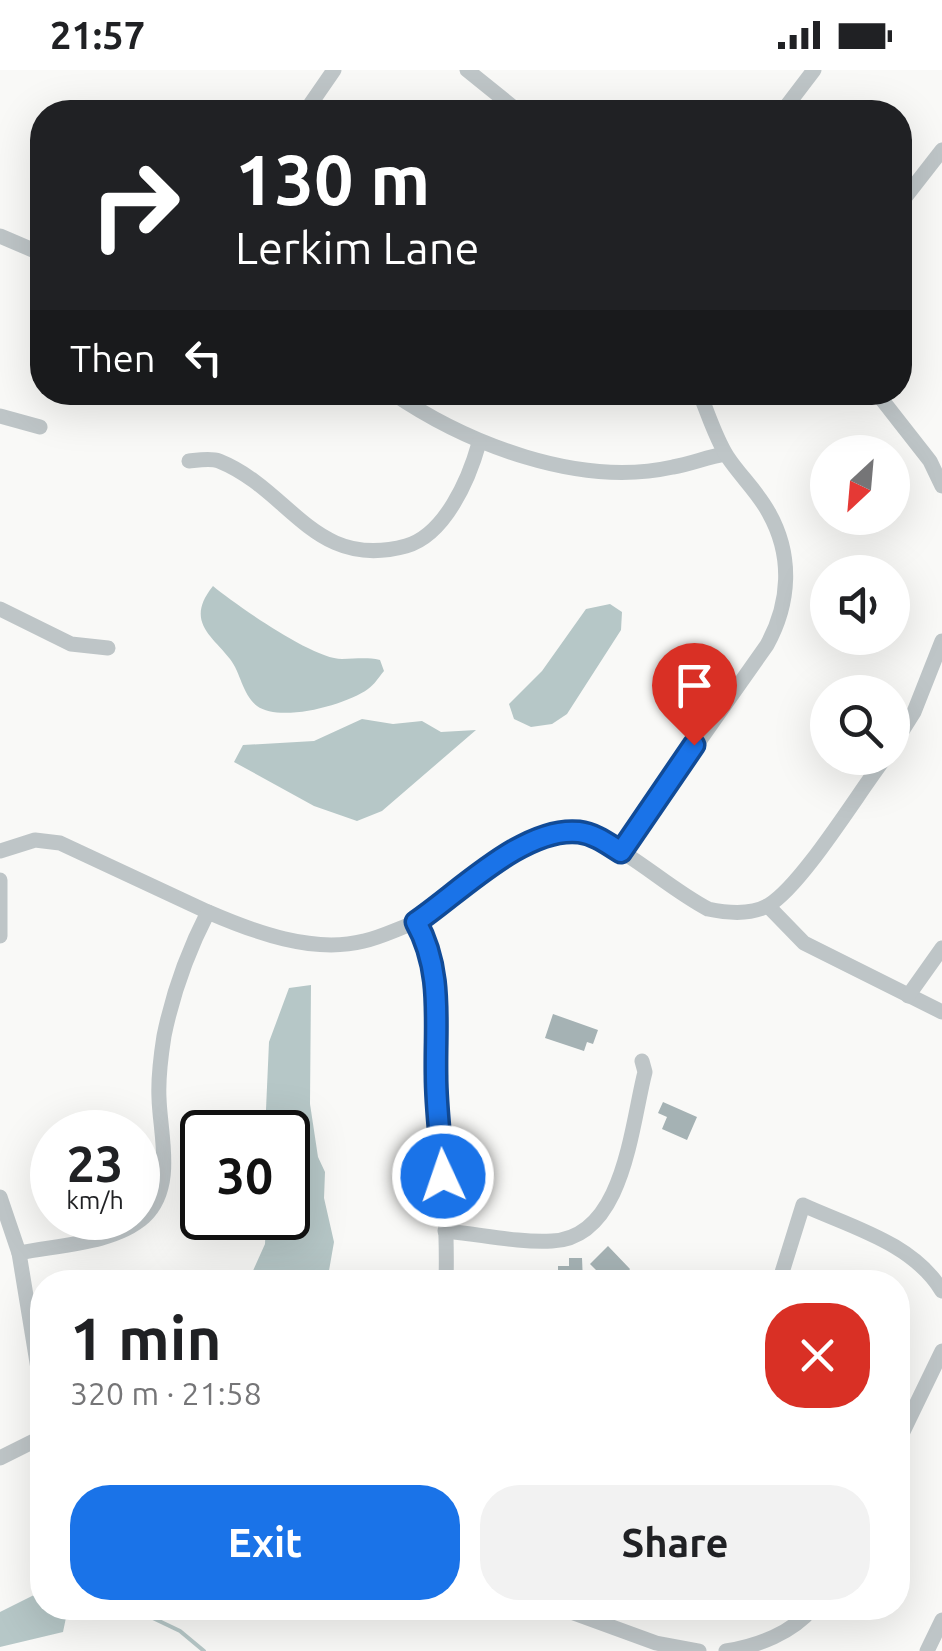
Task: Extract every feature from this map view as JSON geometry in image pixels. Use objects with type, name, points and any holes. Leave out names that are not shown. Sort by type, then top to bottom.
[{"type":"street","points":[[313,100],[334,70]]},
{"type":"street","points":[[467,70],[504,100]]},
{"type":"street","points":[[791,100],[814,70]]},
{"type":"street","points":[[912,189],[942,150]]},
{"type":"street","points":[[0,236],[30,249]]},
{"type":"street","points":[[410,405],[436,423],[480,444],[575,466],[612,470],[673,468],[725,454]]},
{"type":"street","points":[[621,852],[767,646],[781,619],[786,585],[784,547],[768,512],[725,454],[704,405]]},
{"type":"street","points":[[886,405],[930,461],[942,486]]},
{"type":"street","points":[[0,416],[40,427]]},
{"type":"street","points":[[189,461],[217,460],[248,479],[312,531],[350,550],[381,552],[416,543],[442,519],[471,470],[480,444]]},
{"type":"street","points":[[0,609],[70,644],[108,648]]},
{"type":"street","points":[[910,719],[942,641]]},
{"type":"street","points":[[0,850],[36,840],[60,843],[208,912],[275,936],[324,944],[363,942],[416,922],[522,846],[545,837],[578,832],[595,836],[708,909],[728,914],[768,906],[818,851],[873,775]]},
{"type":"street","points":[[0,880],[0,936]]},
{"type":"street","points":[[768,906],[804,943],[942,1012]]},
{"type":"street","points":[[19,1254],[118,1232],[145,1216],[160,1190],[164,1158],[158,1094],[164,1038],[177,986],[208,912]]},
{"type":"street","points":[[416,922],[429,950],[437,989],[436,1076],[446,1270]]},
{"type":"street","points":[[908,996],[942,948]]},
{"type":"street","points":[[445,1231],[555,1242],[594,1223],[620,1181],[645,1072],[642,1061]]},
{"type":"street","points":[[0,1197],[19,1254],[30,1321]]},
{"type":"street","points":[[783,1270],[802,1205],[905,1252],[932,1274],[942,1290]]},
{"type":"street","points":[[910,1417],[942,1351]]},
{"type":"street","points":[[0,1458],[30,1443]]},
{"type":"street","points":[[593,1620],[656,1643],[699,1651]]},
{"type":"street","points":[[726,1651],[755,1649],[798,1620]]},
{"type":"street","points":[[927,1651],[942,1620]]},
{"type":"shaded area","points":[[213,586],[313,650],[342,659],[380,660],[384,671],[368,689],[329,706],[296,712],[267,711],[248,696],[230,659],[204,627],[201,609]]},
{"type":"shaded area","points":[[610,604],[622,612],[621,630],[567,714],[552,724],[531,727],[514,719],[509,704],[542,671],[586,609]]},
{"type":"shaded area","points":[[362,719],[393,724],[422,721],[441,732],[476,730],[382,811],[357,821],[314,806],[234,762],[243,745],[314,741]]},
{"type":"shaded area","points":[[311,985],[310,1104],[318,1157],[325,1172],[324,1198],[334,1242],[329,1270],[253,1270],[265,1240],[310,1240],[310,1110],[266,1110],[269,1042],[289,988]]},
{"type":"shaded area","points":[[30,1597],[30,1620],[66,1620],[63,1632],[0,1647],[0,1612]]},
{"type":"building","points":[[553,1014],[598,1030],[593,1044],[587,1042],[584,1051],[545,1038]]},
{"type":"building","points":[[663,1102],[697,1117],[687,1140],[662,1129],[667,1117],[658,1113]]},
{"type":"building","points":[[608,1246],[630,1269],[596,1270],[590,1264]]},
{"type":"building","points":[[569,1258],[582,1258],[582,1270],[558,1270],[558,1266],[569,1266]]},
{"type":"waterway","points":[[157,1620],[180,1631],[204,1651]]},
{"type":"route","points":[[443,1176],[436,1076],[437,989],[429,950],[416,922],[490,867],[522,846],[545,837],[578,832],[595,836],[621,852],[694,745]]}]
